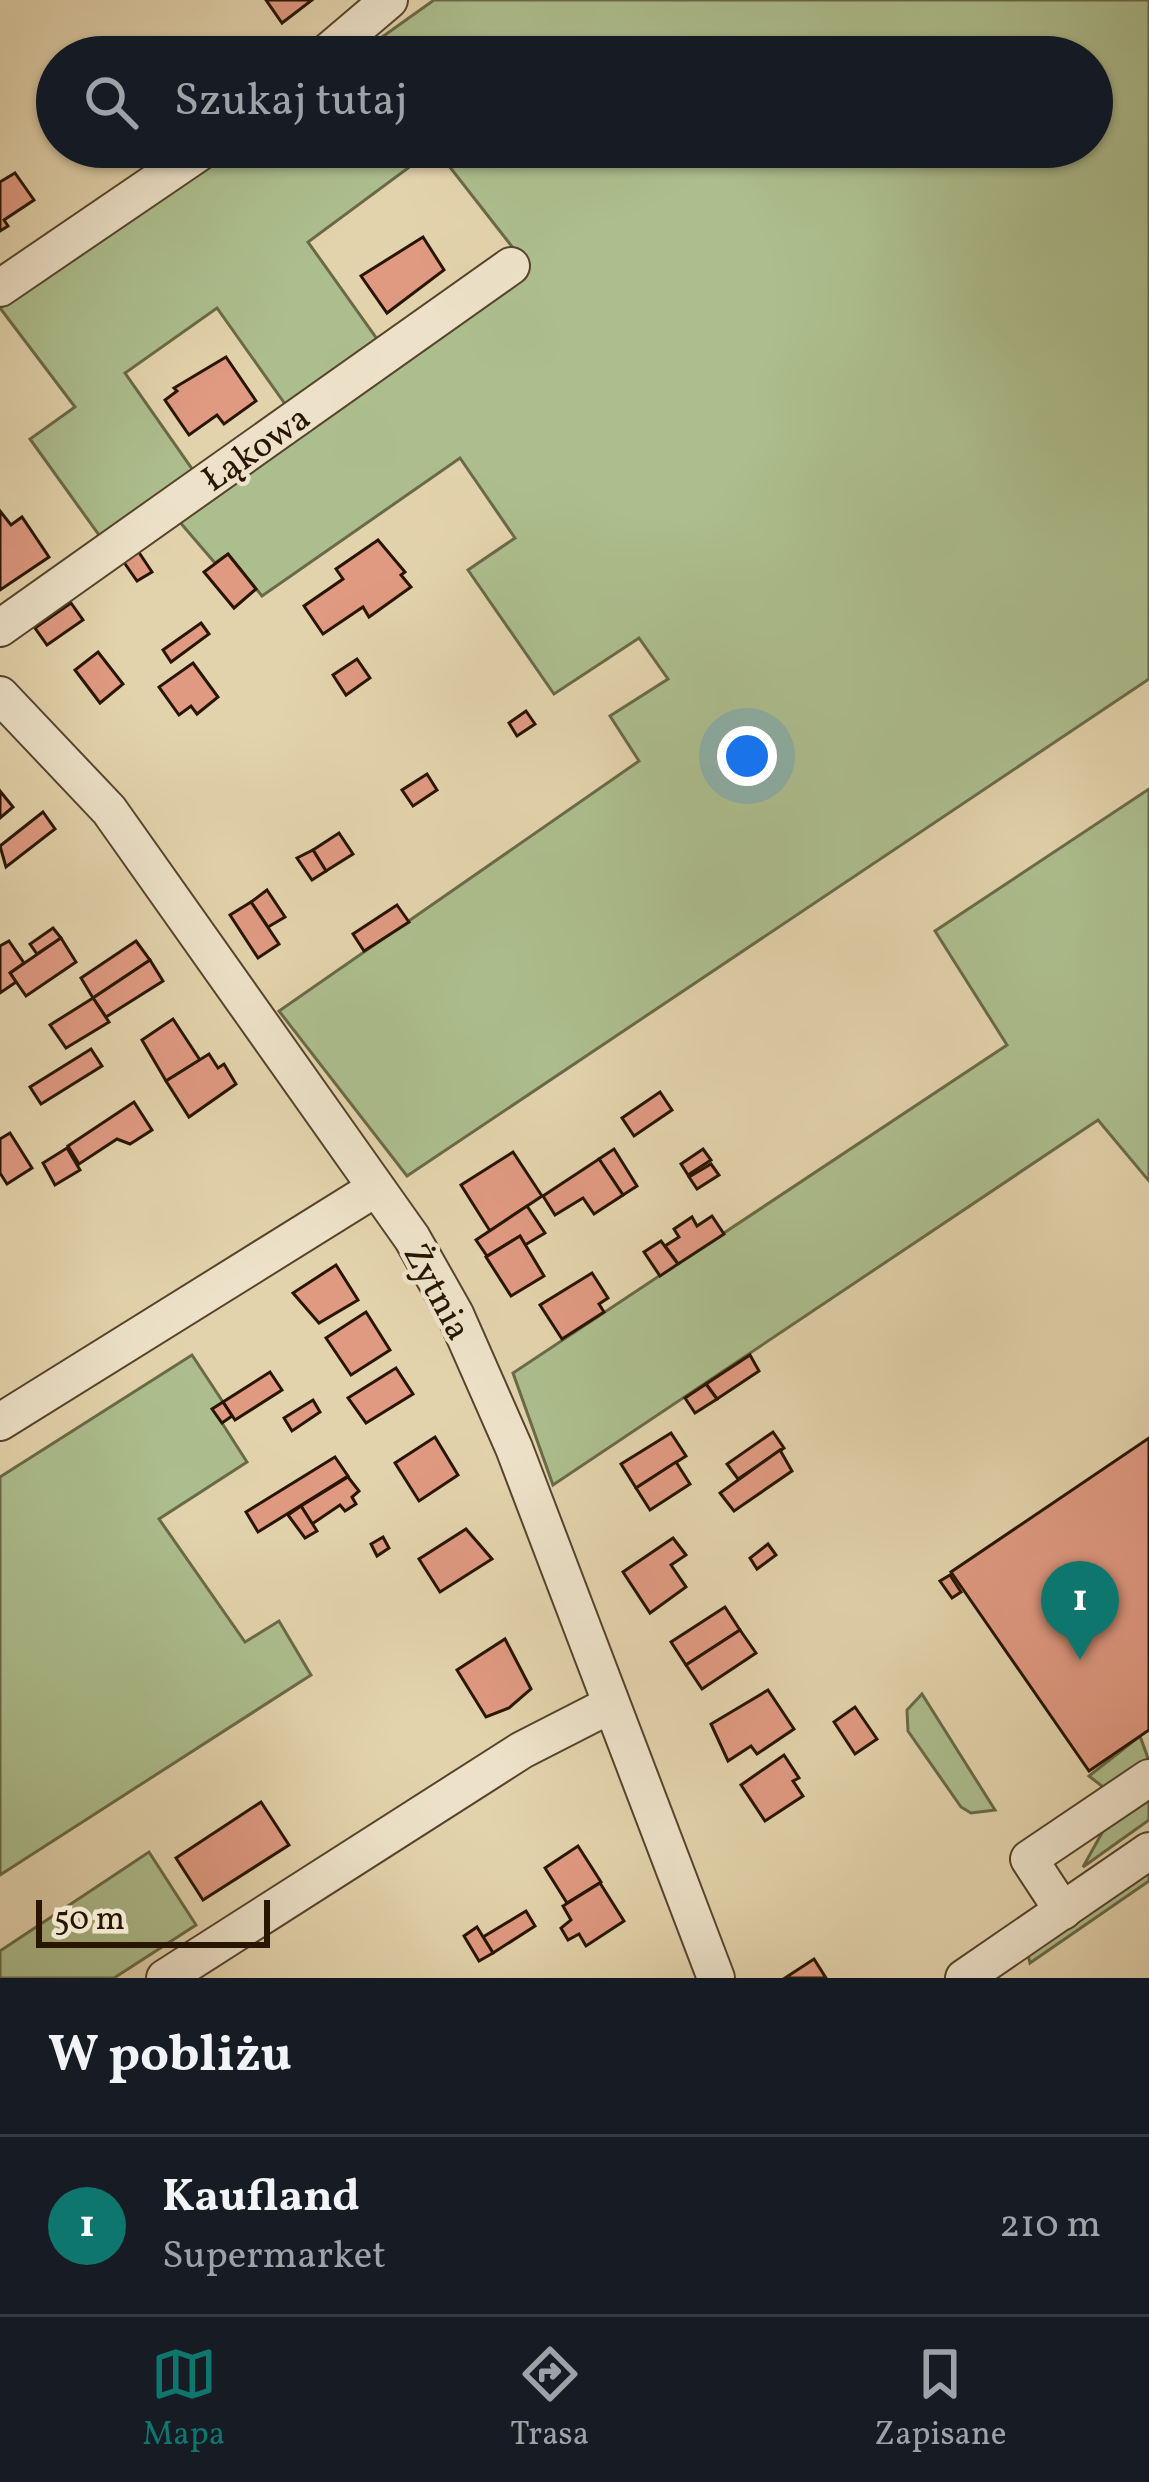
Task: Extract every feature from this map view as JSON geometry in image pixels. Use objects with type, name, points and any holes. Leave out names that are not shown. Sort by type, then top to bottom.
[{"type":"street","points":[[347,36],[389,0]]},
{"type":"street","points":[[0,288],[176,168]]},
{"type":"street","name":"Łąkowa","points":[[0,628],[511,266]]},
{"type":"street","name":"Żytnia","points":[[0,695],[109,810],[412,1238],[455,1314],[514,1448],[716,1978]]},
{"type":"street","points":[[0,1423],[376,1188]]},
{"type":"street","points":[[165,1978],[522,1750],[610,1705]]},
{"type":"street","points":[[1063,1911],[1029,1859],[1149,1778]]},
{"type":"street","points":[[964,1978],[1149,1851]]},
{"type":"green space","points":[[434,0],[1149,0],[1149,679],[407,1176],[279,1011],[639,761],[610,716],[668,679],[639,638],[554,694],[468,570],[515,538],[460,458],[262,596],[228,554],[215,563],[178,520],[528,267],[451,168],[1113,168],[1113,36],[383,36]]},
{"type":"green space","points":[[197,168],[408,168],[308,242],[382,346],[290,411],[217,308],[125,373],[197,476],[104,542],[30,439],[75,407],[0,308]]},
{"type":"green space","points":[[1149,789],[1149,1181],[1098,1120],[553,1485],[513,1373],[1007,1045],[935,931]]},
{"type":"green space","points":[[192,1355],[223,1402],[213,1409],[247,1462],[159,1519],[245,1642],[279,1621],[311,1675],[0,1875],[0,1477]]},
{"type":"green space","points":[[922,1694],[995,1810],[971,1813],[961,1807],[908,1731],[907,1710]]},
{"type":"green space","points":[[1140,1736],[1149,1761],[1103,1787],[1089,1776]]},
{"type":"green space","points":[[1149,1797],[1149,1820],[1083,1867],[1103,1831]]},
{"type":"green space","points":[[149,1852],[196,1925],[114,1978],[0,1978],[0,1951]]},
{"type":"green space","points":[[1149,1872],[1149,1881],[1030,1963],[1028,1955]]},
{"type":"building","points":[[266,0],[312,0],[282,23]]},
{"type":"building","points":[[15,173],[34,200],[4,220],[8,226],[0,231],[0,182]]},
{"type":"building","points":[[423,237],[444,270],[387,313],[361,276]]},
{"type":"building","points":[[226,357],[256,401],[224,424],[217,415],[189,435],[165,400],[177,391],[174,388]]},
{"type":"building","points":[[0,511],[11,525],[22,517],[49,557],[0,590]]},
{"type":"building","points":[[378,540],[405,572],[401,575],[411,587],[369,617],[363,607],[323,634],[304,606],[343,579],[336,569]]},
{"type":"building","points":[[136,548],[152,572],[137,581],[121,558]]},
{"type":"building","points":[[228,554],[256,589],[234,608],[204,572]]},
{"type":"building","points":[[71,603],[83,620],[47,645],[35,628]]},
{"type":"building","points":[[201,623],[209,634],[171,662],[163,650]]},
{"type":"building","points":[[98,652],[123,684],[100,703],[75,670]]},
{"type":"building","points":[[357,659],[370,678],[346,695],[333,675]]},
{"type":"building","points":[[193,663],[218,697],[197,714],[191,706],[179,715],[159,687]]},
{"type":"building","points":[[526,711],[535,724],[517,736],[509,723]]},
{"type":"building","points":[[427,774],[437,790],[413,806],[402,790]]},
{"type":"building","points":[[0,791],[13,807],[0,818]]},
{"type":"building","points":[[43,812],[55,829],[6,867],[0,846]]},
{"type":"building","points":[[339,833],[353,854],[326,871],[313,850]]},
{"type":"building","points":[[313,850],[326,871],[312,880],[297,858]]},
{"type":"building","points":[[267,890],[285,917],[268,927],[251,902]]},
{"type":"building","points":[[251,902],[279,944],[258,958],[230,915]]},
{"type":"building","points":[[397,905],[409,922],[364,951],[353,934]]},
{"type":"building","points":[[53,928],[61,938],[37,954],[30,944]]},
{"type":"building","points":[[61,938],[76,962],[26,996],[10,973]]},
{"type":"building","points":[[9,941],[24,963],[10,973],[16,982],[0,993],[0,946]]},
{"type":"building","points":[[136,941],[150,960],[93,998],[81,978]]},
{"type":"building","points":[[150,960],[163,981],[106,1017],[93,998]]},
{"type":"building","points":[[93,998],[109,1022],[66,1048],[50,1025]]},
{"type":"building","points":[[173,1019],[200,1060],[166,1081],[142,1040]]},
{"type":"building","points":[[91,1049],[102,1066],[41,1104],[30,1087]]},
{"type":"building","points":[[209,1054],[218,1068],[224,1064],[236,1084],[189,1117],[166,1081]]},
{"type":"building","points":[[660,1092],[672,1110],[634,1136],[622,1118]]},
{"type":"building","points":[[134,1102],[152,1130],[130,1144],[117,1139],[79,1164],[68,1146]]},
{"type":"building","points":[[10,1133],[32,1168],[7,1184],[0,1173],[0,1139]]},
{"type":"building","points":[[67,1148],[80,1170],[55,1185],[43,1163]]},
{"type":"building","points":[[614,1149],[637,1186],[623,1195],[599,1159]]},
{"type":"building","points":[[703,1149],[711,1160],[688,1175],[681,1164]]},
{"type":"building","points":[[513,1152],[542,1196],[490,1231],[461,1185]]},
{"type":"building","points":[[599,1159],[623,1195],[594,1214],[583,1198],[555,1215],[543,1196]]},
{"type":"building","points":[[711,1164],[719,1175],[697,1189],[689,1177]]},
{"type":"building","points":[[527,1206],[545,1233],[525,1245],[520,1236],[487,1256],[476,1240]]},
{"type":"building","points":[[712,1216],[724,1234],[678,1264],[665,1246],[679,1237],[674,1229],[692,1217],[697,1226]]},
{"type":"building","points":[[520,1236],[544,1276],[511,1296],[486,1257]]},
{"type":"building","points":[[661,1241],[678,1264],[660,1276],[644,1252]]},
{"type":"building","points":[[336,1265],[358,1300],[319,1323],[293,1293]]},
{"type":"building","points":[[592,1273],[608,1298],[599,1304],[604,1312],[562,1339],[540,1305]]},
{"type":"building","points":[[366,1312],[390,1350],[351,1375],[326,1338]]},
{"type":"building","points":[[750,1355],[759,1371],[717,1399],[706,1384]]},
{"type":"building","points":[[396,1368],[413,1394],[366,1423],[348,1398]]},
{"type":"building","points":[[270,1372],[282,1390],[235,1420],[223,1402]]},
{"type":"building","points":[[706,1384],[717,1399],[695,1413],[685,1398]]},
{"type":"building","points":[[313,1400],[320,1412],[292,1431],[284,1418]]},
{"type":"building","points":[[223,1402],[232,1416],[222,1423],[212,1409]]},
{"type":"building","points":[[773,1432],[784,1448],[738,1479],[727,1464]]},
{"type":"building","points":[[671,1433],[686,1456],[636,1488],[621,1464]]},
{"type":"building","points":[[435,1437],[458,1475],[419,1501],[395,1463]]},
{"type":"building","points":[[1149,1438],[1149,1730],[1089,1771],[951,1572]]},
{"type":"building","points":[[780,1450],[792,1471],[734,1511],[720,1493]]},
{"type":"building","points":[[335,1457],[348,1476],[258,1532],[246,1512]]},
{"type":"building","points":[[676,1462],[690,1484],[650,1510],[636,1488]]},
{"type":"building","points":[[348,1477],[359,1491],[352,1497],[356,1504],[345,1511],[340,1505],[312,1524],[301,1506]]},
{"type":"building","points":[[301,1506],[317,1531],[305,1538],[288,1515]]},
{"type":"building","points":[[466,1529],[492,1559],[440,1592],[419,1559]]},
{"type":"building","points":[[383,1537],[389,1548],[377,1556],[371,1544]]},
{"type":"building","points":[[673,1538],[686,1555],[671,1565],[686,1587],[650,1613],[623,1572]]},
{"type":"building","points":[[768,1544],[776,1555],[757,1569],[750,1558]]},
{"type":"building","points":[[950,1575],[961,1592],[952,1598],[940,1581]]},
{"type":"building","points":[[725,1607],[740,1630],[686,1665],[671,1642]]},
{"type":"building","points":[[740,1630],[756,1653],[702,1689],[686,1665]]},
{"type":"building","points":[[505,1639],[531,1689],[509,1708],[486,1717],[457,1670]]},
{"type":"building","points":[[768,1690],[794,1729],[757,1754],[751,1746],[728,1761],[711,1724]]},
{"type":"building","points":[[855,1707],[877,1739],[855,1754],[834,1722]]},
{"type":"building","points":[[784,1755],[799,1778],[793,1781],[803,1796],[765,1821],[741,1785]]},
{"type":"building","points":[[261,1802],[289,1845],[203,1900],[176,1858]]},
{"type":"building","points":[[578,1846],[601,1882],[567,1903],[545,1868]]},
{"type":"building","points":[[600,1883],[624,1921],[586,1946],[579,1934],[568,1940],[561,1928],[571,1920],[563,1906]]},
{"type":"building","points":[[526,1911],[535,1926],[493,1953],[483,1937]]},
{"type":"building","points":[[477,1927],[493,1953],[479,1961],[464,1936]]},
{"type":"building","points":[[814,1959],[826,1978],[785,1978]]},
{"type":"place","name":"Kaufland","points":[[1080,1660]]}]
